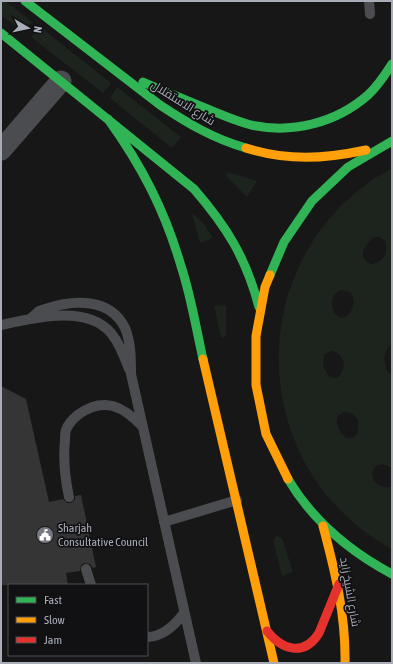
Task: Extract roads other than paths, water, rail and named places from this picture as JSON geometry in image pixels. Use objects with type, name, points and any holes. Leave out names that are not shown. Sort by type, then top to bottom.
[{"type":"main road","name":"شارع الاستقلال","points":[[26,1],[160,105],[209,135],[235,146],[258,153],[307,159],[331,158],[378,147]]},
{"type":"main road","points":[[1,33],[194,188],[224,224],[236,244],[246,264],[254,286],[259,309]]},
{"type":"main road","points":[[114,70],[241,122],[272,128],[288,128],[319,122],[334,117],[351,108],[380,82],[392,64]]},
{"type":"main road","points":[[108,119],[128,146],[160,205],[182,268],[274,663]]},
{"type":"main road","points":[[392,141],[378,147],[336,176],[301,214],[287,236],[275,259],[266,283],[259,309],[255,338],[254,367],[257,396],[264,425],[274,453],[287,479],[304,504],[323,526],[357,555],[392,574]]},
{"type":"main road","name":"شارع الشيخ زايد","points":[[323,526],[339,584],[345,623],[345,663]]},
{"type":"main road","points":[[267,631],[284,647],[298,649],[311,643],[319,632],[339,584]]},
{"type":"street","points":[[1,150],[61,81]]},
{"type":"lane","points":[[369,1],[370,14]]},
{"type":"lane","points":[[30,319],[39,311],[45,309],[84,302],[96,304],[108,309],[118,318],[125,328],[131,354],[131,374]]},
{"type":"lane","points":[[1,325],[30,319],[71,315],[85,317],[99,323],[110,332],[119,344],[131,374],[196,663]]},
{"type":"lane","points":[[70,497],[66,480],[64,447],[66,430],[74,417],[87,408],[102,405],[117,407],[131,415],[143,428]]},
{"type":"lane","points":[[164,522],[236,500]]},
{"type":"lane","points":[[86,569],[91,584]]},
{"type":"lane","points":[[148,637],[164,632],[176,624],[184,613]]},
{"type":"place","name":"Sharjah Consultative Council","points":[[45,535]]}]
